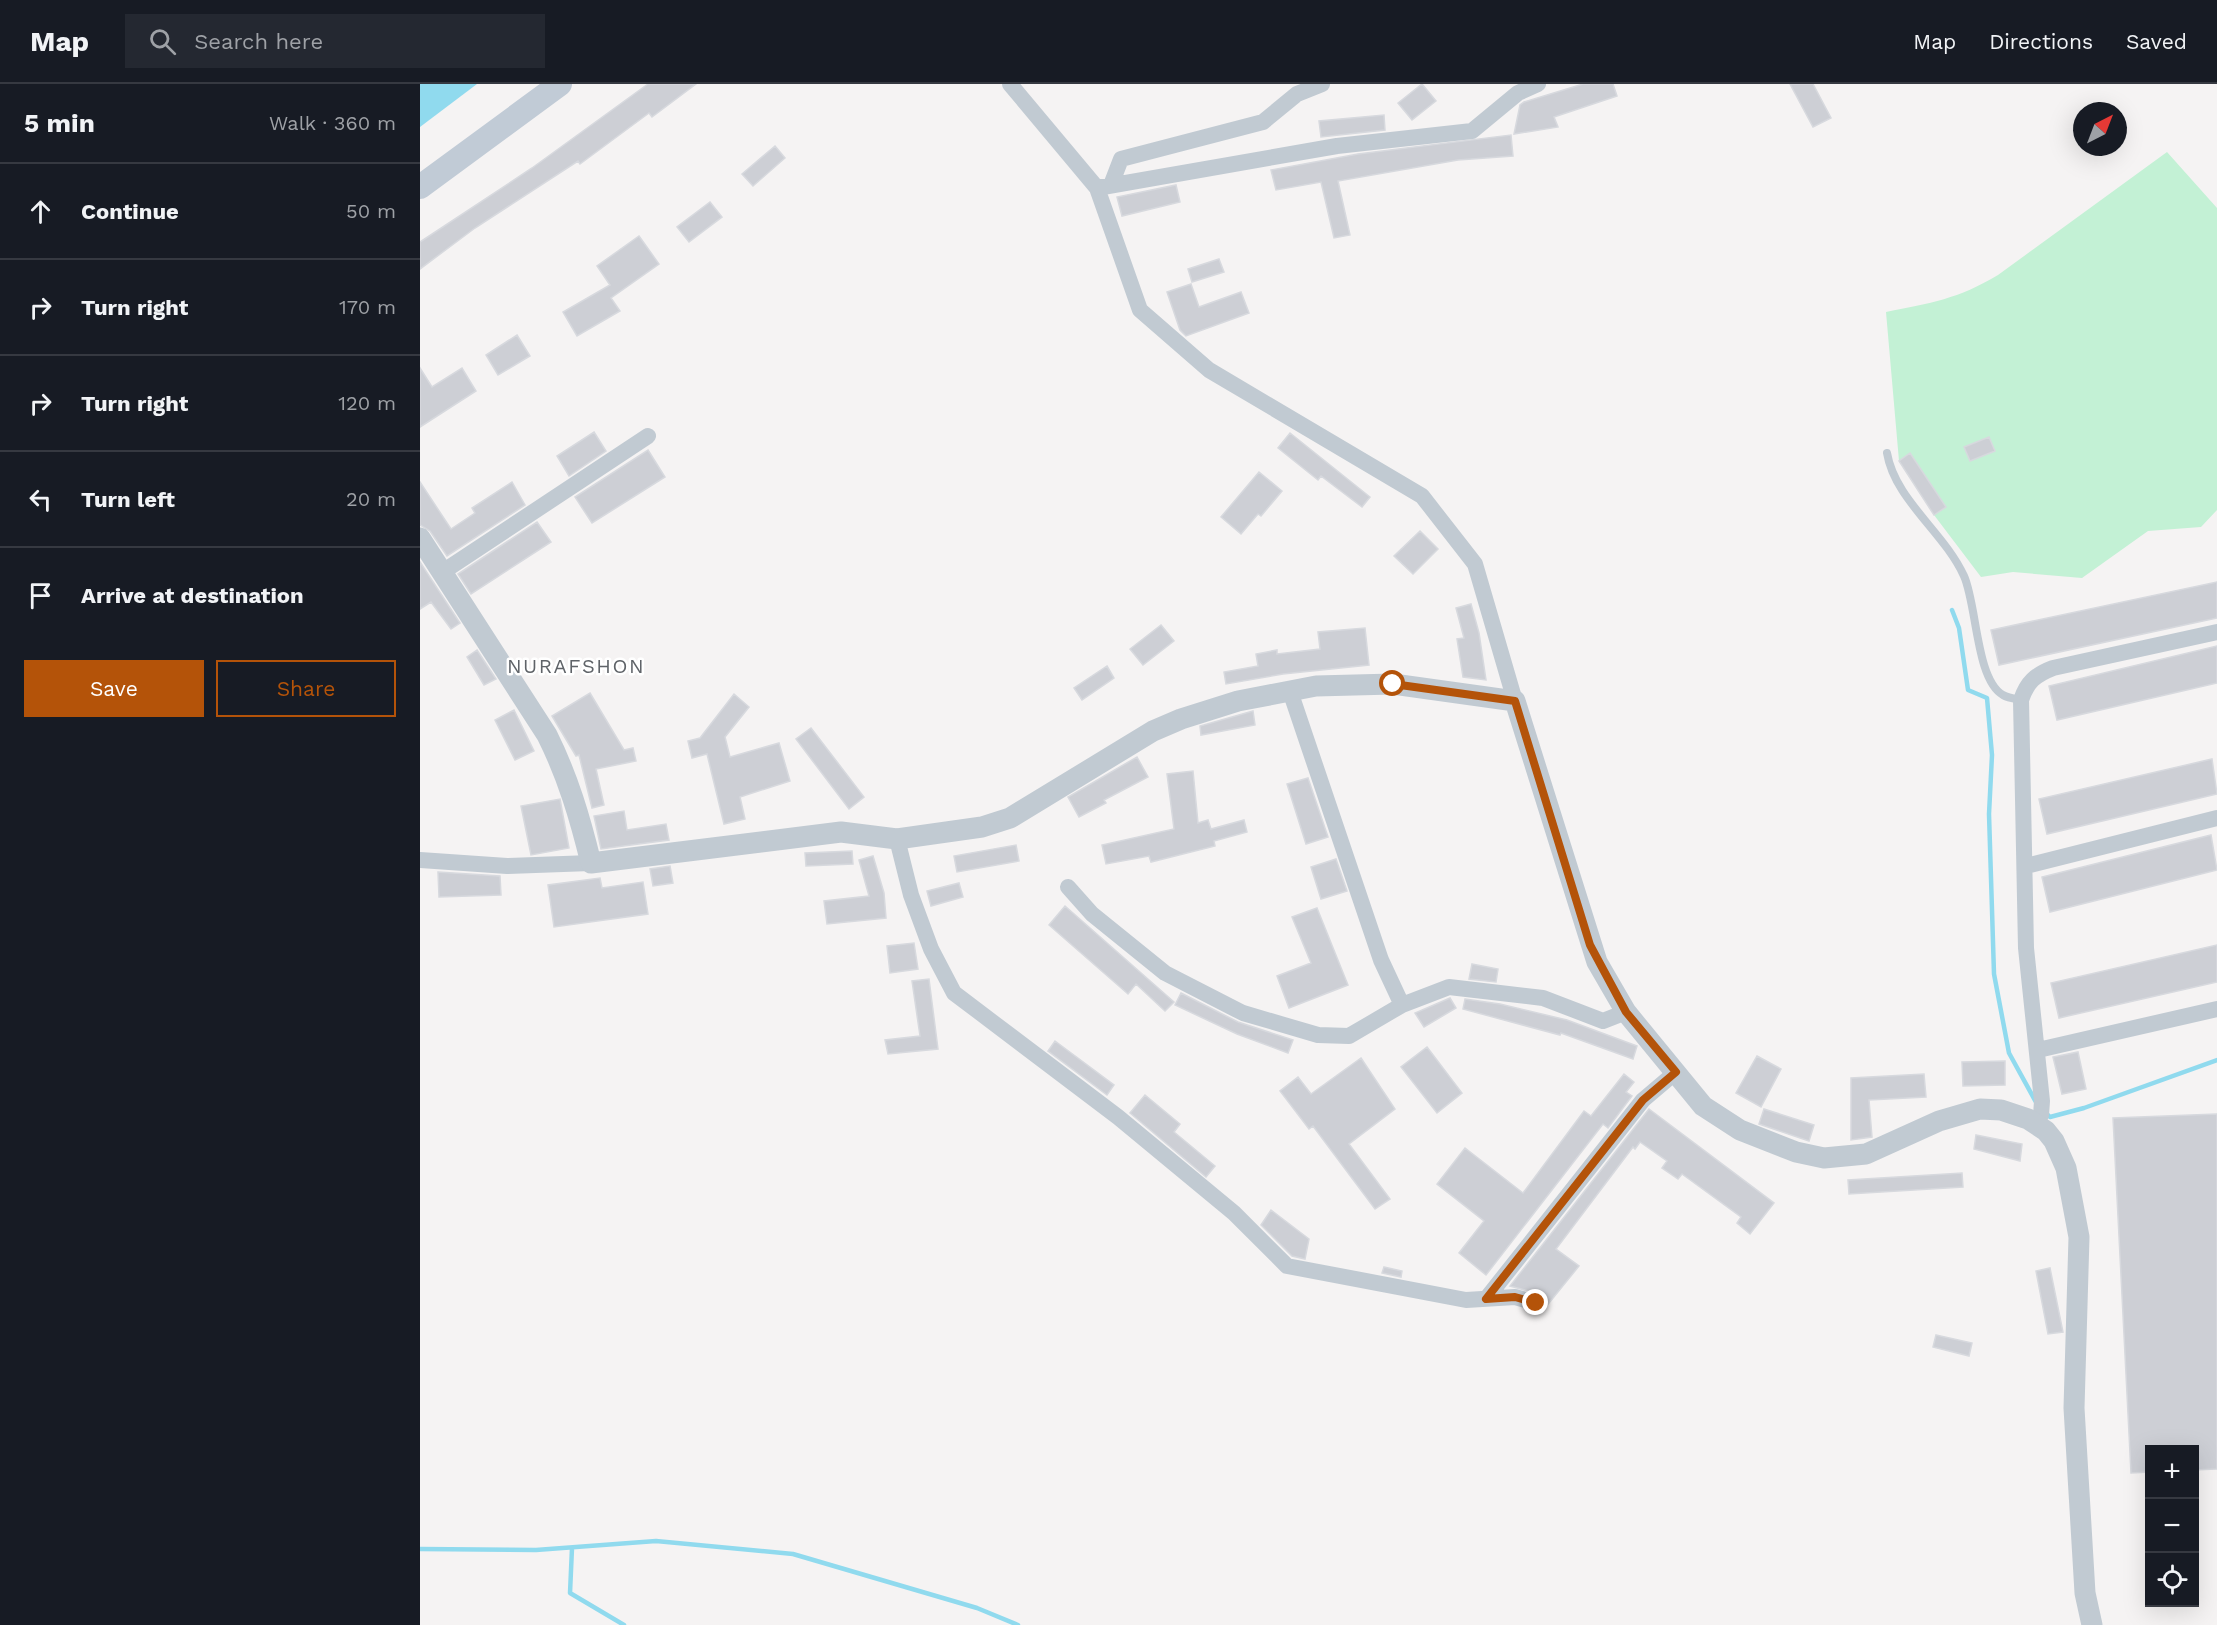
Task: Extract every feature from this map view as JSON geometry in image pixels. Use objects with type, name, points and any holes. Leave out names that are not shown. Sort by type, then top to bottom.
[{"type":"main road","points":[[420,187],[560,84]]},
{"type":"street","points":[[1010,84],[1104,187],[1140,310],[1209,370],[1422,496],[1475,564],[1590,945],[1626,1012],[1703,1106],[1727,1124],[1777,1145],[1824,1158],[1866,1154],[1970,1110],[2040,1113]]},
{"type":"street","points":[[1104,187],[1121,159],[1263,122],[1297,94],[1322,84]]},
{"type":"street","points":[[1104,187],[1337,146],[1472,131],[1518,93],[1538,84]]},
{"type":"street","points":[[444,571],[648,436]]},
{"type":"street","points":[[420,538],[444,571],[547,735],[564,769],[577,807],[591,863]]},
{"type":"street","points":[[2092,1625],[2085,1593],[2074,1407],[2079,1237],[2074,1202],[2061,1155],[2040,1113],[2038,1050],[2026,948],[2021,700],[2030,680],[2042,672],[2217,632]]},
{"type":"street","points":[[420,860],[507,866],[591,863],[778,837],[841,832],[897,839],[997,824],[1153,731],[1209,709],[1316,686],[1393,684],[1515,701]]},
{"type":"street","points":[[1290,691],[1381,960],[1402,1005]]},
{"type":"street","points":[[2026,866],[2217,819]]},
{"type":"street","points":[[897,839],[912,895],[931,949],[954,993],[1118,1117],[1234,1213],[1287,1266],[1466,1300],[1515,1297],[1536,1303]]},
{"type":"street","points":[[1068,887],[1092,914],[1165,973],[1243,1013],[1318,1035],[1349,1036],[1402,1005],[1449,987],[1543,998],[1603,1021],[1626,1012]]},
{"type":"street","points":[[2038,1050],[2217,1009]]},
{"type":"street","points":[[1486,1299],[1643,1100],[1676,1072]]},
{"type":"lane","points":[[1887,453],[1890,472],[1951,553],[1964,575],[1972,598],[1986,674],[2002,695],[2021,700]]},
{"type":"green space","points":[[2167,152],[2217,208],[2217,510],[2201,527],[2148,531],[2082,578],[2013,572],[1981,577],[1934,515],[1899,461],[1886,312],[1931,303],[1984,283]]},
{"type":"water","points":[[420,84],[477,84],[420,127]]},
{"type":"building","points":[[648,84],[696,84],[652,117],[649,113],[580,164],[578,161],[475,228],[420,269],[420,242],[532,168]]},
{"type":"building","points":[[1422,84],[1436,101],[1412,120],[1398,103]]},
{"type":"building","points":[[1583,84],[1613,84],[1617,96],[1554,117],[1558,127],[1514,134],[1520,105],[1524,102]]},
{"type":"building","points":[[1790,84],[1813,84],[1831,118],[1813,127]]},
{"type":"building","points":[[1384,115],[1385,130],[1321,137],[1319,121]]},
{"type":"building","points":[[1511,135],[1513,156],[1458,160],[1338,181],[1350,235],[1334,238],[1321,182],[1276,190],[1271,170],[1358,154]]},
{"type":"building","points":[[775,146],[785,158],[753,186],[742,174]]},
{"type":"building","points":[[1176,185],[1180,202],[1122,216],[1117,197]]},
{"type":"building","points":[[710,202],[722,217],[689,242],[677,227]]},
{"type":"building","points":[[639,236],[659,264],[611,298],[620,311],[577,336],[563,312],[610,285],[597,266]]},
{"type":"building","points":[[1219,259],[1224,272],[1192,282],[1188,269]]},
{"type":"building","points":[[1191,284],[1199,307],[1241,292],[1249,313],[1186,336],[1180,330],[1167,292]]},
{"type":"building","points":[[517,335],[530,356],[498,375],[486,355]]},
{"type":"building","points":[[420,368],[432,387],[462,368],[476,391],[420,427]]},
{"type":"building","points":[[594,432],[606,451],[569,476],[557,456]]},
{"type":"building","points":[[1290,433],[1370,497],[1362,507],[1321,476],[1318,480],[1278,448]]},
{"type":"building","points":[[1989,437],[1995,451],[1970,461],[1964,447]]},
{"type":"building","points":[[648,450],[665,477],[592,523],[575,497]]},
{"type":"building","points":[[1910,453],[1946,507],[1934,515],[1899,461]]},
{"type":"building","points":[[1259,472],[1282,491],[1261,516],[1258,514],[1241,534],[1221,517]]},
{"type":"building","points":[[420,482],[451,529],[475,513],[472,508],[512,482],[525,505],[447,556],[430,531],[420,525]]},
{"type":"building","points":[[537,522],[551,542],[471,594],[458,574]]},
{"type":"building","points":[[1420,531],[1438,549],[1413,574],[1394,556]]},
{"type":"building","points":[[420,562],[460,623],[451,629],[431,602],[420,609]]},
{"type":"building","points":[[2217,582],[2217,618],[1999,665],[1991,630]]},
{"type":"building","points":[[1471,604],[1479,633],[1486,680],[1463,677],[1457,639],[1464,638],[1456,608]]},
{"type":"building","points":[[1161,625],[1174,641],[1143,665],[1130,649]]},
{"type":"building","points":[[1365,628],[1369,665],[1283,674],[1226,684],[1224,672],[1258,666],[1256,654],[1277,650],[1277,654],[1320,649],[1318,632]]},
{"type":"building","points":[[2217,646],[2217,683],[2057,720],[2049,686]]},
{"type":"building","points":[[477,650],[496,679],[484,685],[467,657]]},
{"type":"building","points":[[1107,666],[1114,678],[1082,700],[1074,688]]},
{"type":"building","points":[[590,693],[624,750],[633,748],[636,761],[596,769],[604,805],[592,808],[579,755],[576,756],[552,716]]},
{"type":"building","points":[[734,694],[749,707],[725,737],[730,757],[779,743],[790,781],[740,797],[745,819],[724,824],[707,754],[692,758],[688,741],[700,738]]},
{"type":"building","points":[[514,710],[534,751],[515,760],[495,720]]},
{"type":"building","points":[[1253,711],[1255,725],[1201,735],[1200,726]]},
{"type":"building","points":[[811,728],[864,797],[849,809],[796,739]]},
{"type":"building","points":[[1137,757],[1148,777],[1104,800],[1106,803],[1079,817],[1068,797]]},
{"type":"building","points":[[2212,759],[2217,794],[2047,834],[2039,799]]},
{"type":"building","points":[[1193,771],[1198,823],[1208,820],[1211,829],[1244,820],[1247,832],[1214,841],[1215,846],[1151,862],[1149,856],[1106,864],[1102,845],[1174,829],[1167,774]]},
{"type":"building","points":[[1308,778],[1328,837],[1306,844],[1287,784]]},
{"type":"building","points":[[560,799],[569,848],[531,855],[521,806]]},
{"type":"building","points":[[624,811],[627,830],[666,824],[669,840],[601,849],[594,816]]},
{"type":"building","points":[[2211,835],[2217,870],[2050,912],[2042,877]]},
{"type":"building","points":[[1016,845],[1019,861],[957,872],[954,856]]},
{"type":"building","points":[[852,851],[853,864],[806,866],[805,853]]},
{"type":"building","points":[[873,856],[884,893],[886,918],[827,924],[824,901],[869,896],[859,860]]},
{"type":"building","points":[[1336,859],[1347,891],[1321,899],[1311,867]]},
{"type":"building","points":[[670,866],[673,883],[653,886],[650,869]]},
{"type":"building","points":[[438,872],[500,876],[501,895],[439,897]]},
{"type":"building","points":[[600,878],[602,888],[643,882],[648,914],[554,927],[548,885]]},
{"type":"building","points":[[959,883],[963,897],[931,906],[927,891]]},
{"type":"building","points":[[1065,906],[1174,1002],[1165,1011],[1136,984],[1128,994],[1049,925]]},
{"type":"building","points":[[1317,908],[1348,985],[1289,1008],[1277,976],[1311,963],[1292,917]]},
{"type":"building","points":[[914,943],[918,969],[890,973],[887,946]]},
{"type":"building","points":[[2217,945],[2217,982],[2059,1018],[2051,983]]},
{"type":"building","points":[[1472,964],[1498,969],[1496,982],[1469,979]]},
{"type":"building","points":[[929,979],[938,1049],[888,1054],[885,1040],[920,1036],[912,981]]},
{"type":"building","points":[[1181,993],[1238,1022],[1293,1040],[1288,1053],[1237,1034],[1175,1005]]},
{"type":"building","points":[[1450,998],[1456,1008],[1424,1027],[1415,1013]]},
{"type":"building","points":[[1465,999],[1500,1004],[1567,1020],[1637,1046],[1633,1059],[1561,1033],[1560,1035],[1463,1009]]},
{"type":"building","points":[[1055,1041],[1114,1085],[1107,1095],[1048,1051]]},
{"type":"building","points":[[1427,1047],[1462,1093],[1437,1113],[1401,1067]]},
{"type":"building","points":[[2078,1052],[2086,1089],[2062,1094],[2053,1057]]},
{"type":"building","points":[[1757,1056],[1781,1069],[1761,1107],[1736,1093]]},
{"type":"building","points":[[1361,1058],[1395,1109],[1349,1144],[1390,1199],[1375,1209],[1313,1126],[1309,1129],[1280,1091],[1298,1077],[1311,1094]]},
{"type":"building","points":[[2005,1061],[2005,1085],[1963,1086],[1962,1062]]},
{"type":"building","points":[[1624,1074],[1634,1082],[1626,1092],[1632,1096],[1608,1128],[1603,1124],[1486,1275],[1459,1253],[1484,1221],[1437,1184],[1465,1148],[1523,1193],[1584,1111],[1591,1116]]},
{"type":"building","points":[[1924,1074],[1926,1097],[1869,1100],[1872,1137],[1851,1140],[1851,1078]]},
{"type":"building","points":[[1145,1095],[1180,1124],[1174,1132],[1215,1166],[1206,1177],[1130,1113]]},
{"type":"building","points":[[1649,1109],[1774,1203],[1750,1234],[1737,1223],[1741,1217],[1682,1174],[1678,1179],[1662,1168],[1667,1161],[1640,1142],[1635,1149],[1633,1147],[1556,1249],[1579,1266],[1545,1308],[1546,1301],[1543,1295],[1510,1286]]},
{"type":"building","points":[[1764,1109],[1814,1125],[1809,1141],[1759,1124]]},
{"type":"building","points":[[2217,1114],[2217,1469],[2199,1470],[2199,1445],[2145,1445],[2145,1472],[2131,1473],[2113,1118]]},
{"type":"building","points":[[1976,1135],[2022,1144],[2020,1161],[1974,1149]]},
{"type":"building","points":[[1962,1173],[1963,1187],[1849,1194],[1848,1180]]},
{"type":"building","points":[[1271,1210],[1309,1239],[1305,1259],[1292,1256],[1261,1225]]},
{"type":"building","points":[[1384,1267],[1402,1271],[1401,1277],[1382,1273]]},
{"type":"building","points":[[2050,1268],[2063,1332],[2048,1334],[2036,1271]]},
{"type":"building","points":[[1936,1335],[1972,1343],[1969,1356],[1933,1347]]},
{"type":"waterway","points":[[1952,610],[1959,628],[1968,690],[1987,698],[1992,755],[1989,814],[1994,974],[2009,1053],[2037,1104]]},
{"type":"waterway","points":[[2045,1112],[2050,1117],[2084,1108],[2217,1060]]},
{"type":"waterway","points":[[420,1549],[536,1550],[656,1541],[793,1554],[977,1608],[1018,1625]]},
{"type":"waterway","points":[[572,1548],[570,1593],[624,1625]]},
{"type":"district","name":"NURAFSHON","points":[[576,666]]},
{"type":"route","points":[[1393,684],[1515,701],[1597,962],[1626,1012],[1676,1072],[1643,1100],[1486,1299],[1515,1297],[1536,1303]]}]
